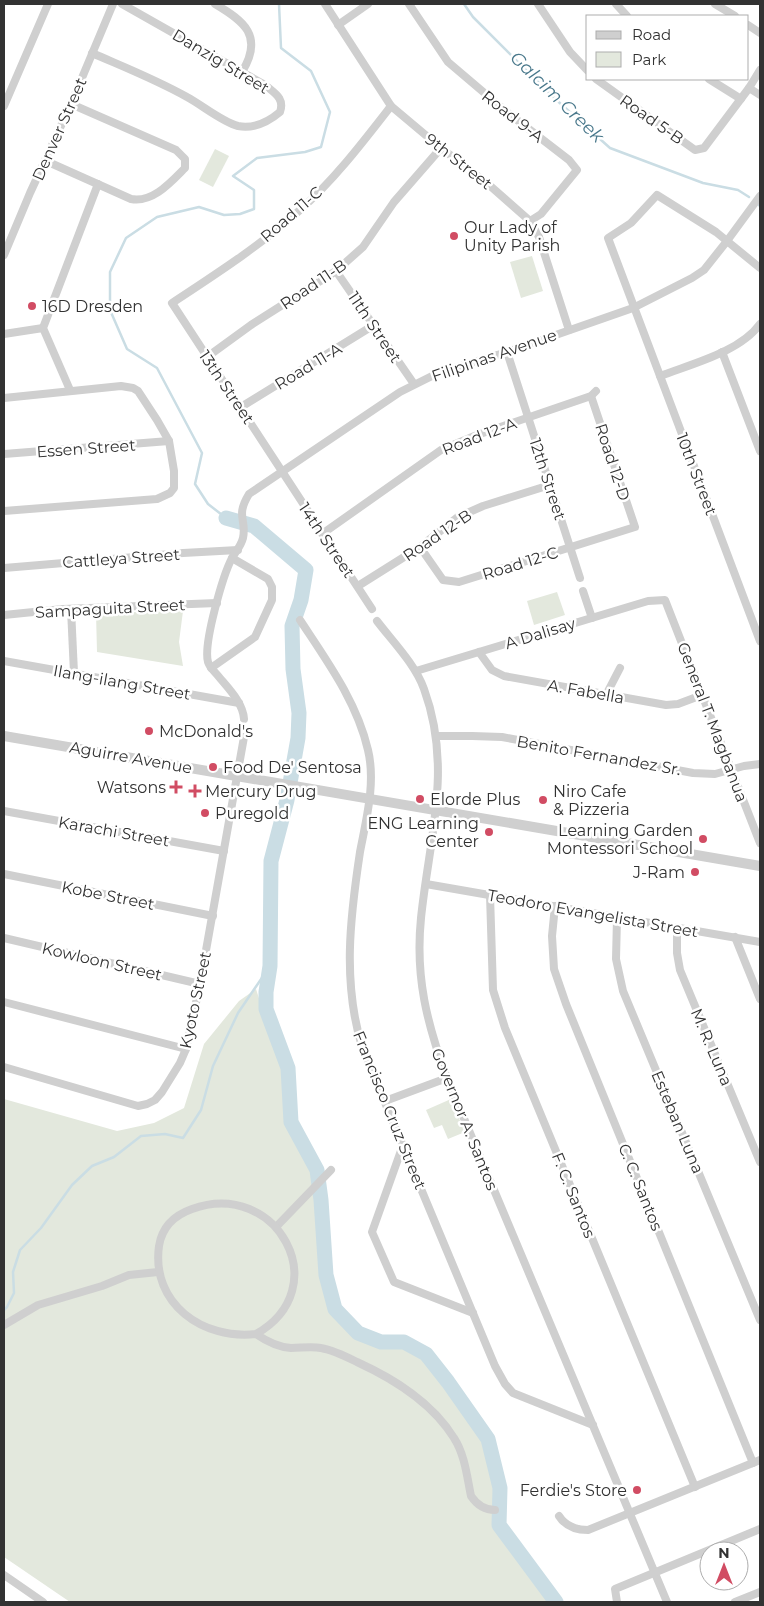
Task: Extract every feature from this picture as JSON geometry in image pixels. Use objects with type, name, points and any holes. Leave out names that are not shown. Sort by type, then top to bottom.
[{"type":"street","points":[[4,106],[48,4]]},
{"type":"street","name":"Denver Street","points":[[4,255],[113,4]]},
{"type":"street","name":"Danzig Street","points":[[92,53],[164,85],[235,125],[254,127],[263,124],[276,115],[281,108],[282,102],[279,96],[265,85],[122,4]]},
{"type":"street","points":[[215,4],[235,16],[246,27],[251,38],[252,49],[248,62],[242,72]]},
{"type":"street","name":"9th Street","points":[[325,4],[391,106],[488,184],[530,221],[539,238],[569,330]]},
{"type":"street","points":[[338,25],[368,4]]},
{"type":"street","name":"Road 9-A","points":[[409,4],[448,62],[470,83],[569,160],[578,170],[541,214],[530,221]]},
{"type":"street","points":[[538,4],[570,52],[586,69]]},
{"type":"street","points":[[616,4],[626,15]]},
{"type":"street","points":[[715,4],[733,15]]},
{"type":"street","points":[[749,25],[760,32]]},
{"type":"street","name":"Road 5-B","points":[[597,80],[695,150],[704,148],[749,88],[760,70]]},
{"type":"street","points":[[711,80],[741,99]]},
{"type":"street","points":[[4,81],[12,85]]},
{"type":"street","points":[[749,88],[760,95]]},
{"type":"street","points":[[46,161],[131,199],[150,198],[171,182],[185,168],[186,163],[182,155],[176,150],[71,104]]},
{"type":"street","name":"Road 11-C","points":[[172,303],[228,266],[300,210],[348,160],[391,106]]},
{"type":"street","name":"Road 11-B","points":[[207,357],[251,325],[336,271],[363,247],[394,202],[441,148]]},
{"type":"street","points":[[70,390],[43,328],[98,184]]},
{"type":"street","name":"10th Street","points":[[727,242],[716,232],[657,195],[631,223],[608,238],[760,641]]},
{"type":"street","name":"Filipinas Avenue","points":[[238,550],[244,536],[241,516],[242,506],[249,494],[282,471],[414,384],[438,373],[507,352],[634,308],[692,278],[704,270],[760,196]]},
{"type":"street","points":[[727,242],[760,268]]},
{"type":"street","name":"11th Street","points":[[336,271],[414,384]]},
{"type":"street","name":"13th Street","points":[[172,303],[282,471]]},
{"type":"street","points":[[660,376],[740,343],[760,324]]},
{"type":"street","name":"Road 11-A","points":[[241,407],[374,325]]},
{"type":"street","points":[[4,334],[43,328]]},
{"type":"street","name":"12th Street","points":[[507,352],[580,578]]},
{"type":"street","points":[[722,352],[760,451]]},
{"type":"street","points":[[4,398],[121,386],[133,388],[141,394],[164,430],[169,442],[174,470],[174,488],[170,494],[157,499],[4,511]]},
{"type":"street","name":"Road 12-A","points":[[322,534],[441,450],[594,393]]},
{"type":"street","name":"Road 12-D","points":[[594,393],[635,526]]},
{"type":"street","name":"Essen Street","points":[[4,454],[169,442]]},
{"type":"street","name":"14th Street","points":[[282,471],[372,609]]},
{"type":"street","name":"Road 12-B","points":[[358,586],[420,547],[458,517],[483,506],[550,485]]},
{"type":"street","name":"Road 12-C","points":[[420,547],[443,580],[459,582],[635,526]]},
{"type":"street","points":[[238,550],[232,558],[217,602],[207,646],[207,660],[211,668],[239,703],[244,719]]},
{"type":"street","name":"Cattleya Street","points":[[4,568],[238,550]]},
{"type":"street","points":[[211,668],[255,637],[272,600],[272,587],[268,579],[232,558]]},
{"type":"street","points":[[583,591],[592,618]]},
{"type":"street","name":"A Dalisay","points":[[416,671],[648,601],[665,600]]},
{"type":"street","name":"General T. Magbanua","points":[[665,600],[760,843]]},
{"type":"street","name":"Sampaguita Street","points":[[4,615],[71,609],[217,602]]},
{"type":"street","points":[[71,609],[74,673]]},
{"type":"street","points":[[752,621],[760,618]]},
{"type":"street","name":"Francisco Cruz Street","points":[[300,620],[346,692],[369,752],[370,776],[368,798],[350,930],[350,990],[361,1045],[499,1375],[514,1393],[593,1425]]},
{"type":"street","name":"Governor A. Santos","points":[[377,621],[416,671],[424,689],[437,736],[439,766],[437,810],[420,919],[419,956],[424,1001],[432,1037],[447,1078],[667,1602]]},
{"type":"street","name":"A. Fabella","points":[[479,652],[492,670],[504,676],[666,705],[678,704],[702,695]]},
{"type":"street","name":"Ilang-ilang Street","points":[[4,661],[239,703]]},
{"type":"street","points":[[606,694],[620,668]]},
{"type":"street","name":"Aguirre Avenue","points":[[4,736],[760,866]]},
{"type":"street","name":"Benito Fernandez Sr.","points":[[437,736],[502,738],[693,773],[715,774],[760,764]]},
{"type":"street","name":"Kyoto Street","points":[[4,1067],[138,1106],[155,1100],[162,1092],[180,1063],[186,1049],[200,984],[244,737]]},
{"type":"street","name":"Karachi Street","points":[[4,811],[224,851]]},
{"type":"street","name":"Kobe Street","points":[[4,874],[212,916]]},
{"type":"street","name":"Teodoro Evangelista Street","points":[[426,884],[760,942]]},
{"type":"street","name":"F. C. Santos","points":[[490,895],[493,990],[505,1028],[695,1487]]},
{"type":"street","name":"C. C. Santos","points":[[555,906],[552,936],[554,969],[566,1004],[757,1462]]},
{"type":"street","name":"Esteban Luna","points":[[617,918],[616,959],[623,991],[760,1320]]},
{"type":"street","name":"M. R. Luna","points":[[677,928],[677,953],[680,970],[760,1162]]},
{"type":"street","points":[[735,937],[760,999]]},
{"type":"street","name":"Kowloon Street","points":[[4,938],[200,984]]},
{"type":"street","points":[[4,1002],[186,1049]]},
{"type":"street","points":[[385,1101],[447,1078]]},
{"type":"street","points":[[403,1146],[372,1232],[394,1282],[473,1313]]},
{"type":"street","points":[[276,1227],[330,1170]]},
{"type":"street","points":[[229,1203],[253,1210],[276,1227],[287,1241],[292,1255],[293,1284],[279,1316],[268,1327],[256,1334],[225,1333],[206,1327],[188,1317],[174,1304],[162,1286],[158,1272],[158,1256],[164,1230],[182,1212],[200,1206],[229,1203]]},
{"type":"street","points":[[4,1325],[38,1305],[102,1286],[129,1275],[158,1272]]},
{"type":"street","points":[[256,1334],[282,1347],[311,1347],[332,1351],[384,1374],[404,1387],[423,1403],[455,1438],[462,1456],[471,1496],[475,1503],[495,1510]]},
{"type":"street","points":[[559,1516],[567,1526],[578,1530],[588,1530],[757,1462]]},
{"type":"street","points":[[618,1602],[615,1590],[760,1529]]},
{"type":"street","points":[[4,1575],[43,1602]]},
{"type":"street","points":[[735,1602],[760,1592]]},
{"type":"green space","points":[[215,149],[229,156],[213,187],[199,180]]},
{"type":"green space","points":[[532,256],[543,291],[521,298],[510,262]]},
{"type":"green space","points":[[557,592],[565,615],[534,625],[527,601]]},
{"type":"green space","points":[[183,611],[179,642],[183,666],[97,652],[96,613]]},
{"type":"green space","points":[[256,989],[282,1070],[286,1123],[317,1170],[326,1275],[335,1309],[358,1333],[381,1342],[404,1342],[426,1354],[448,1382],[488,1439],[500,1488],[499,1525],[556,1602],[70,1602],[4,1557],[4,1099],[117,1131],[154,1123],[184,1108],[204,1044],[239,1001]]},
{"type":"green space","points":[[451,1099],[453,1104],[456,1103],[461,1114],[458,1116],[465,1132],[448,1139],[442,1125],[434,1128],[426,1110]]},
{"type":"waterway","points":[[226,518],[208,504],[195,484],[202,453],[157,368],[127,349],[110,310],[110,272],[126,238],[157,217],[199,207],[224,215],[240,214],[254,209],[254,190],[233,176],[257,158],[305,152],[321,147],[330,112],[311,71],[281,48],[279,4]]},
{"type":"waterway","name":"Galcim Creek","points":[[464,4],[473,17],[552,96],[610,148],[703,183],[738,190],[749,197]]},
{"type":"waterway","points":[[226,518],[254,526],[306,570],[301,600],[292,626],[293,669],[299,713],[298,738],[287,800],[271,861],[270,966],[266,992],[266,1009],[288,1068],[291,1122],[317,1170],[326,1275],[335,1309],[358,1333],[381,1342],[404,1342],[426,1354],[448,1382],[488,1439],[500,1488],[499,1525],[556,1602]]},
{"type":"waterway","points":[[4,1310],[14,1293],[13,1272],[20,1250],[41,1228],[72,1185],[92,1166],[114,1157],[141,1136],[165,1134],[183,1138],[201,1110],[213,1066],[238,1013],[270,966]]},
{"type":"place","name":"Our Lady of Unity Parish","points":[[454,236]]},
{"type":"place","name":"16D Dresden","points":[[32,306]]},
{"type":"place","name":"McDonald's","points":[[149,731]]},
{"type":"place","name":"Food De' Sentosa","points":[[213,767]]},
{"type":"place","name":"Watsons","points":[[176,787]]},
{"type":"place","name":"Mercury Drug","points":[[195,791]]},
{"type":"place","name":"Elorde Plus","points":[[420,799]]},
{"type":"place","name":"Niro Cafe & Pizzeria","points":[[543,800]]},
{"type":"place","name":"Puregold","points":[[205,813]]},
{"type":"place","name":"ENG Learning Center","points":[[489,832]]},
{"type":"place","name":"Learning Garden Montessori School","points":[[703,839]]},
{"type":"place","name":"J-Ram","points":[[695,872]]},
{"type":"place","name":"Ferdie's Store","points":[[637,1490]]}]
